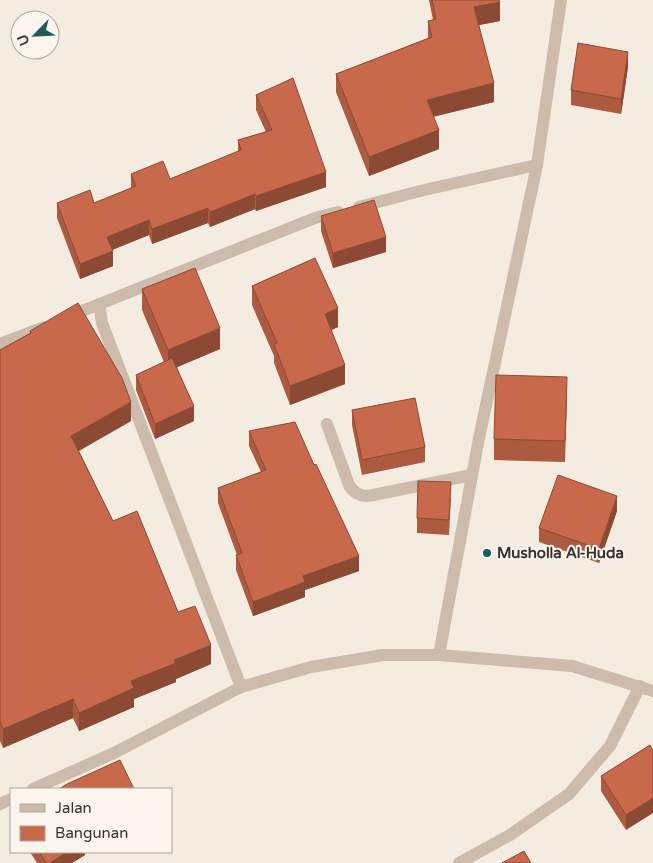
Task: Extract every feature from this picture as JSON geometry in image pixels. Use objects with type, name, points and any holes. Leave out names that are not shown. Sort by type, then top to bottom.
[{"type":"street","points":[[439,655],[472,475],[537,164],[561,0]]},
{"type":"street","points":[[0,344],[315,218],[537,164]]},
{"type":"street","points":[[99,304],[102,323],[241,687]]},
{"type":"street","points":[[327,424],[349,484],[352,490],[362,496],[472,475]]},
{"type":"street","points":[[35,788],[114,753],[241,687],[312,667],[383,655],[439,655],[572,666],[653,691]]},
{"type":"street","points":[[459,863],[510,835],[569,794],[610,746],[640,686]]},
{"type":"building","points":[[432,0],[499,0],[500,2],[474,7],[494,83],[427,100],[439,130],[369,157],[336,74],[432,37],[428,21],[436,19]]},
{"type":"building","points":[[578,43],[628,52],[621,99],[571,90]]},
{"type":"building","points":[[293,78],[326,172],[256,196],[255,194],[210,212],[208,208],[152,229],[149,220],[107,237],[113,251],[80,264],[57,203],[90,190],[94,203],[136,186],[131,174],[163,161],[170,179],[241,150],[238,140],[272,130],[256,95]]},
{"type":"building","points":[[374,200],[386,237],[333,253],[321,216]]},
{"type":"building","points":[[315,258],[338,308],[325,314],[345,365],[290,386],[274,344],[277,343],[252,286]]},
{"type":"building","points":[[195,268],[220,328],[168,350],[142,289]]},
{"type":"building","points":[[78,303],[122,378],[131,402],[71,436],[113,521],[137,511],[178,612],[195,606],[211,645],[174,660],[176,663],[131,681],[134,688],[79,713],[73,699],[3,729],[0,722],[0,350]]},
{"type":"building","points":[[172,358],[194,406],[155,424],[136,375]]},
{"type":"building","points":[[496,375],[567,377],[565,441],[494,439]]},
{"type":"building","points":[[415,398],[425,447],[362,460],[352,410]]},
{"type":"building","points":[[295,422],[359,556],[303,576],[305,582],[253,602],[236,555],[242,553],[218,488],[266,470],[249,431]]},
{"type":"building","points":[[558,475],[617,496],[599,549],[539,528]]},
{"type":"building","points":[[418,481],[451,482],[449,520],[417,518]]},
{"type":"building","points":[[650,745],[653,751],[653,798],[626,815],[601,776]]},
{"type":"building","points":[[120,760],[134,788],[61,788]]},
{"type":"building","points":[[524,851],[531,863],[502,863]]},
{"type":"building","points":[[40,853],[65,853],[50,863],[47,863]]},
{"type":"place","name":"Musholla Al-Huda","points":[[487,553]]}]
